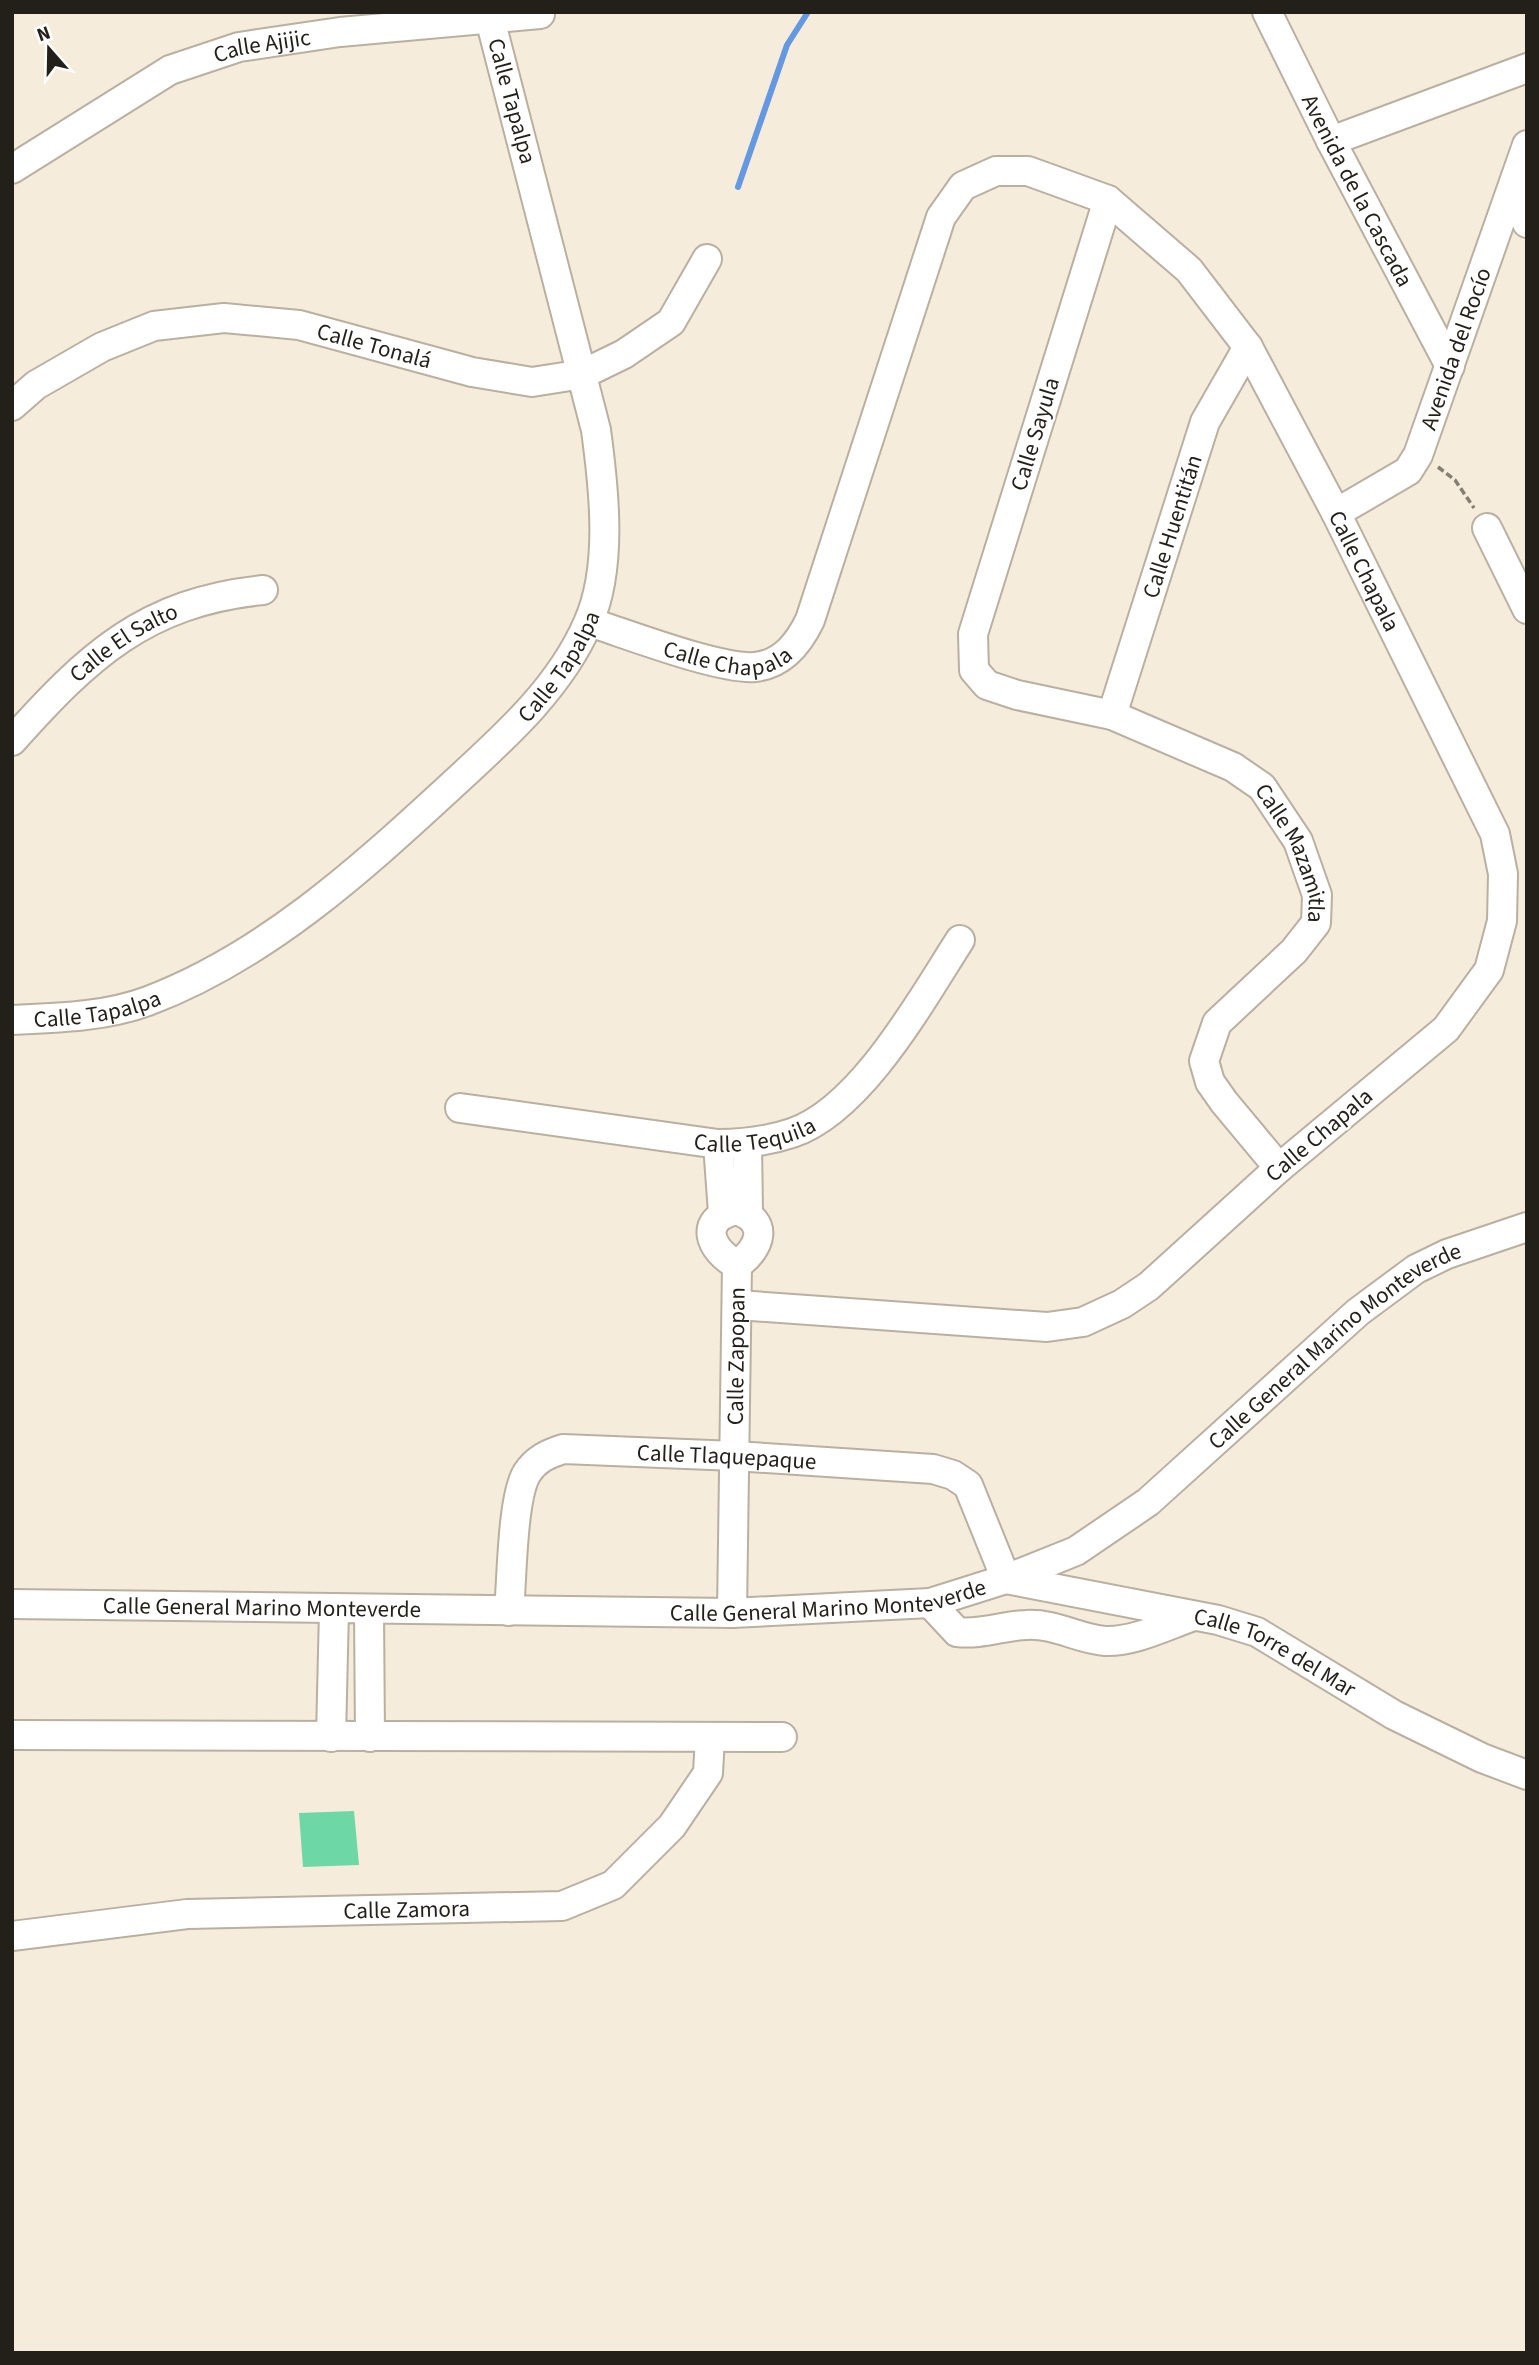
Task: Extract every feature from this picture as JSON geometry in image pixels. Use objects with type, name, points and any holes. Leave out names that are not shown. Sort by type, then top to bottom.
[{"type":"street","name":"Avenida de la Cascada","points":[[1267,12],[1331,141],[1450,366]]},
{"type":"street","name":"Calle Ajijic","points":[[12,169],[170,70],[239,47],[340,32],[540,14]]},
{"type":"street","name":"Calle Tapalpa","points":[[12,1020],[73,1018],[146,1001],[217,970],[279,929],[358,872],[515,727],[559,673],[589,622],[604,557],[603,481],[596,430],[490,19]]},
{"type":"street","points":[[1331,141],[1527,68]]},
{"type":"street","name":"Avenida del Rocío","points":[[1336,513],[1408,471],[1418,455],[1527,145]]},
{"type":"street","name":"Calle Chapala","points":[[589,622],[731,665],[757,667],[785,655],[799,643],[810,620],[941,217],[963,186],[996,171],[1028,171],[1108,200],[1189,270],[1248,347],[1336,513],[1495,834],[1503,874],[1502,921],[1489,970],[1446,1029],[1279,1168],[1149,1286],[1122,1304],[1083,1322],[1047,1327],[738,1305]]},
{"type":"street","points":[[1513,190],[1527,223]]},
{"type":"street","name":"Calle Sayula","points":[[974,670],[973,634],[1108,200]]},
{"type":"street","name":"Calle Tonalá","points":[[12,405],[36,385],[102,347],[154,326],[224,318],[299,325],[472,372],[532,382],[583,374],[624,354],[671,322],[707,259]]},
{"type":"street","name":"Calle Huentitán","points":[[1112,715],[1205,422],[1248,347]]},
{"type":"street","points":[[1487,528],[1527,609]]},
{"type":"street","name":"Calle El Salto","points":[[12,741],[51,697],[108,647],[156,616],[218,595],[263,590]]},
{"type":"street","name":"Calle Mazamitla","points":[[974,670],[987,685],[1017,695],[1112,715],[1233,766],[1262,787],[1298,841],[1317,895],[1316,923],[1293,951],[1217,1023],[1204,1061],[1210,1082],[1224,1102],[1279,1168]]},
{"type":"street","name":"Calle Tequila","points":[[460,1108],[718,1144],[747,1144],[794,1132],[843,1102],[894,1043],[960,940]]},
{"type":"street","name":"Calle Zapopan","points":[[718,1144],[735,1214]]},
{"type":"street","name":"Calle Zapopan","points":[[735,1214],[747,1144]]},
{"type":"street","name":"Calle Zapopan","points":[[735,1214],[756,1223],[759,1234],[749,1257],[737,1265],[715,1248],[711,1235],[714,1223],[735,1214]]},
{"type":"street","name":"Calle General Marino Monteverde","points":[[12,1604],[334,1611],[732,1613],[930,1602],[1006,1579],[1076,1551],[1148,1502],[1357,1312],[1416,1269],[1447,1254],[1527,1227]]},
{"type":"street","name":"Calle Zapopan","points":[[732,1613],[737,1265]]},
{"type":"street","name":"Calle Tlaquepaque","points":[[509,1611],[519,1497],[526,1474],[542,1456],[563,1449],[735,1456],[933,1469],[953,1475],[968,1485],[978,1502],[1006,1579]]},
{"type":"street","name":"Calle Torre del Mar","points":[[1006,1579],[1196,1615],[1256,1632],[1394,1715],[1482,1758],[1527,1776]]},
{"type":"street","points":[[930,1602],[957,1632],[971,1634],[1026,1625],[1045,1626],[1104,1641],[1129,1638],[1196,1615]]},
{"type":"street","points":[[331,1737],[334,1611]]},
{"type":"street","points":[[369,1611],[370,1737]]},
{"type":"street","points":[[12,1735],[782,1737]]},
{"type":"street","name":"Calle Zamora","points":[[12,1936],[187,1914],[562,1906],[613,1885],[671,1826],[708,1773],[710,1737]]},
{"type":"path","points":[[1418,455],[1455,480],[1487,528]]},
{"type":"green space","points":[[354,1811],[359,1865],[303,1867],[299,1813]]},
{"type":"waterway","points":[[738,187],[787,45],[808,12]]}]
